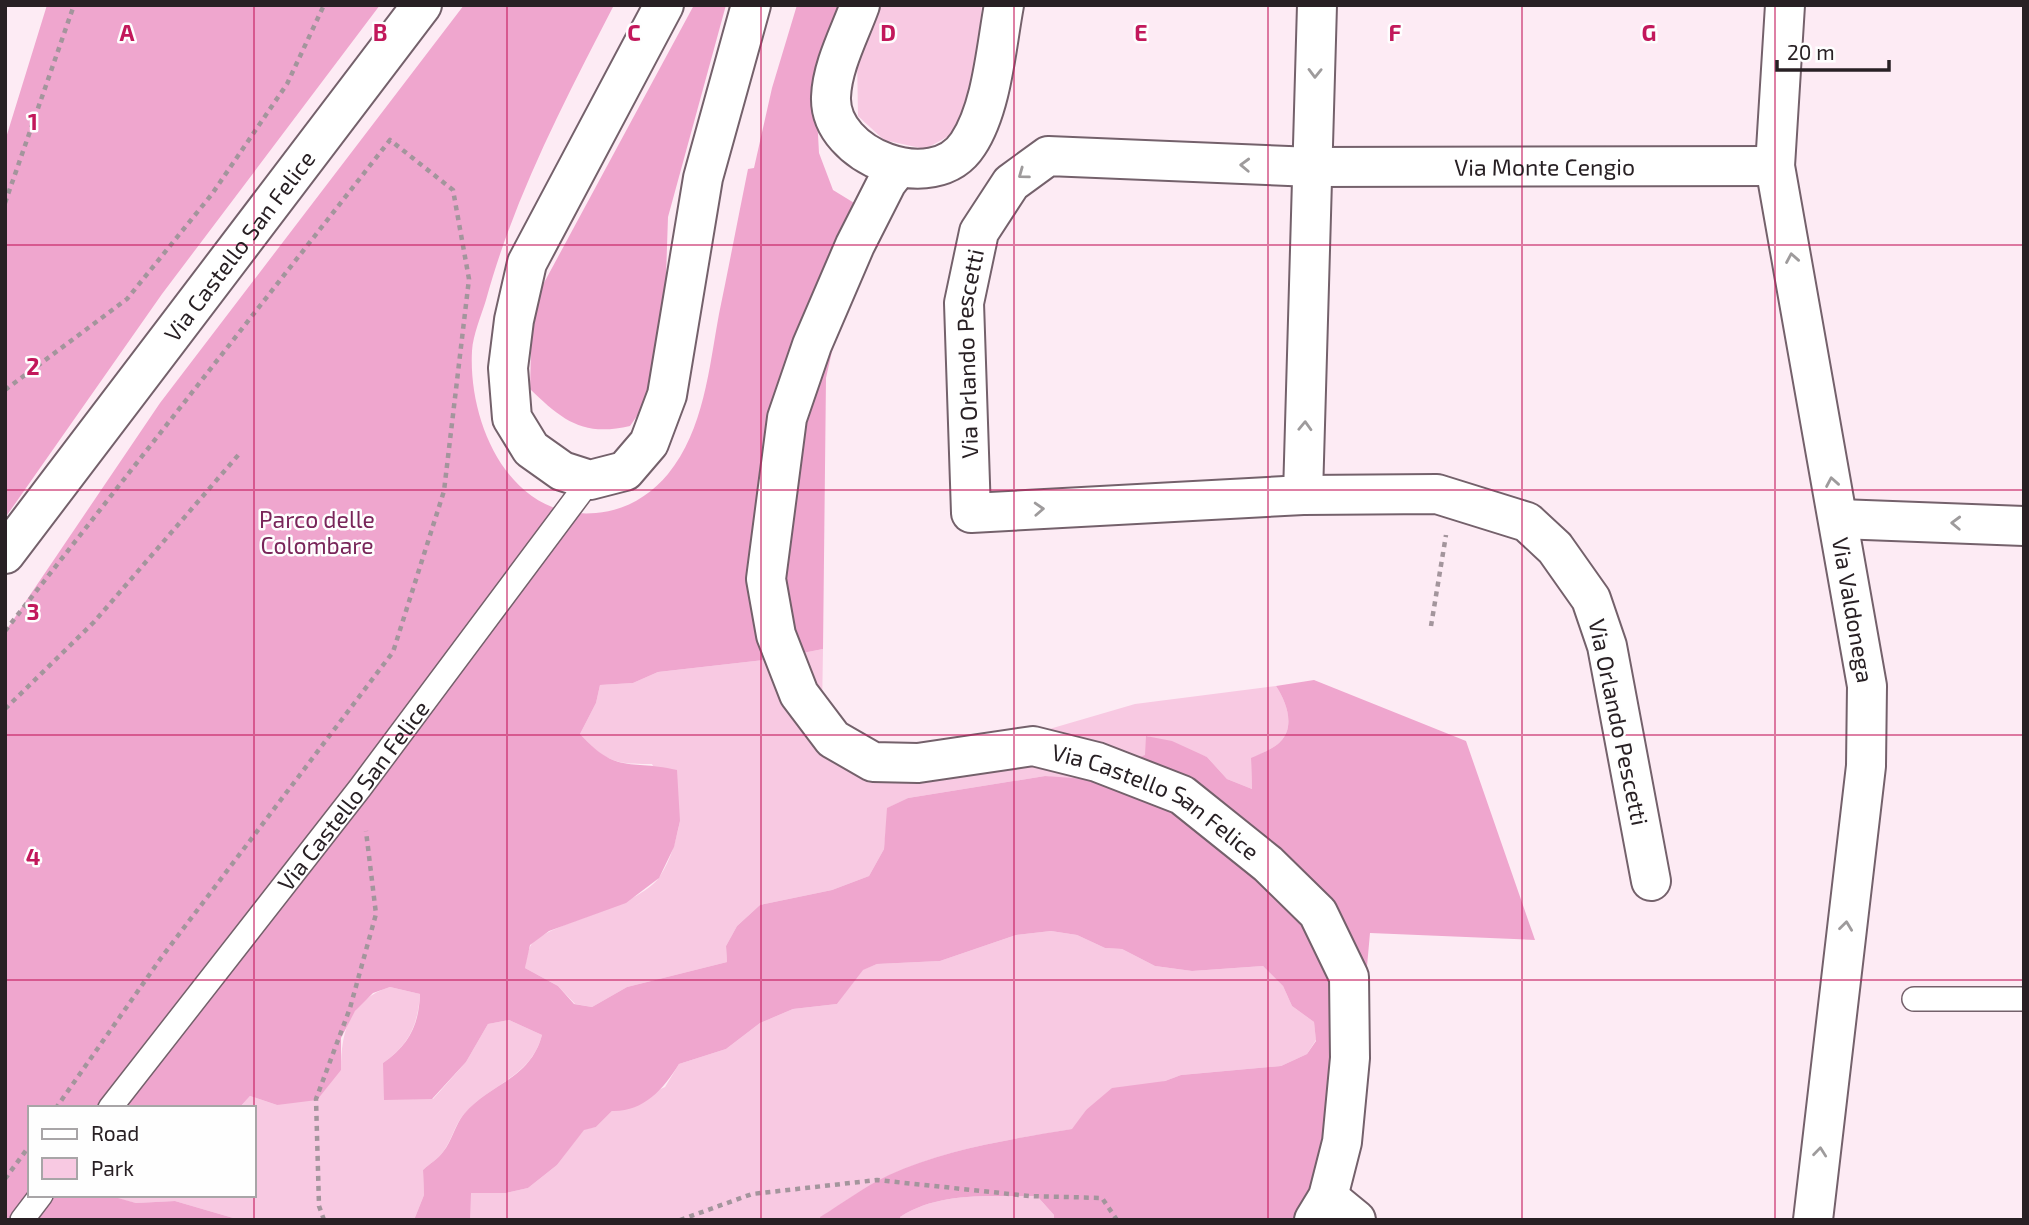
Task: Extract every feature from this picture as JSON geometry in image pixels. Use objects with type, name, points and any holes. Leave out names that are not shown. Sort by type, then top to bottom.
[{"type":"street","name":"Via Castello San Felice","points":[[5,554],[422,5]]},
{"type":"street","points":[[664,5],[527,263],[514,320],[508,368],[512,418],[531,449],[562,471],[590,480],[625,471],[649,443],[667,395],[703,178],[751,5]]},
{"type":"street","points":[[860,5],[839,60],[831,98],[840,125],[856,145],[873,159],[898,168],[916,169],[946,162],[968,146],[987,97],[1003,5]]},
{"type":"street","points":[[1303,495],[1317,5]]},
{"type":"street","name":"Via Valdonega","points":[[1785,5],[1775,166],[1867,686],[1866,766],[1812,1220]]},
{"type":"street","name":"Via Orlando Pescetti","points":[[1313,167],[1048,156],[1011,183],[979,232],[964,303],[971,513],[1303,495],[1437,494],[1527,522],[1555,548],[1591,599],[1607,646],[1651,881]]},
{"type":"street","name":"Via Monte Cengio","points":[[1313,167],[1775,166]]},
{"type":"street","name":"Via Castello San Felice","points":[[898,168],[887,182],[855,245],[813,345],[788,418],[766,579],[776,635],[799,694],[833,739],[873,762],[918,763],[1032,746],[1097,762],[1181,795],[1268,864],[1318,913],[1349,977],[1350,1058],[1333,1212]]},
{"type":"street","points":[[1839,519],[2024,526]]},
{"type":"lane","name":"Via Castello San Felice","points":[[112,1106],[360,788],[590,480]]},
{"type":"lane","points":[[1914,999],[2024,999]]},
{"type":"lane","points":[[22,1220],[39,1197]]},
{"type":"path","points":[[5,202],[74,5]]},
{"type":"path","points":[[5,390],[127,299],[212,194],[287,84],[324,5]]},
{"type":"path","points":[[5,631],[390,140],[453,190],[469,279],[444,491],[393,652],[161,958],[56,1106]]},
{"type":"path","points":[[5,709],[94,622],[240,453]]},
{"type":"path","points":[[1431,626],[1452,499]]},
{"type":"path","points":[[324,1220],[319,1206],[316,1099],[350,1008],[376,915],[360,788]]},
{"type":"path","points":[[5,1180],[28,1147]]},
{"type":"path","points":[[680,1220],[751,1194],[877,1180],[1029,1196],[1102,1198],[1117,1220]]},
{"type":"green space","points":[[47,5],[380,5],[162,294],[5,518],[5,141]]},
{"type":"green space","name":"Parco delle Colombare","points":[[464,5],[614,5],[559,113],[511,224],[477,326],[472,351],[473,380],[487,437],[501,463],[518,485],[540,501],[566,511],[606,512],[636,501],[668,474],[690,438],[697,418],[708,377],[748,169],[754,168],[772,88],[797,5],[850,5],[816,98],[819,153],[833,190],[864,209],[826,378],[823,649],[772,659],[658,672],[633,683],[600,685],[596,703],[580,734],[614,761],[677,770],[680,821],[674,847],[659,878],[626,903],[549,931],[530,945],[525,968],[558,986],[574,1004],[592,1007],[627,987],[727,962],[726,946],[737,926],[760,905],[832,890],[869,876],[884,849],[887,808],[908,798],[1045,776],[1087,779],[1145,755],[1146,736],[1172,741],[1207,757],[1227,779],[1252,789],[1251,758],[1277,745],[1288,729],[1286,706],[1276,686],[1314,680],[1466,741],[1535,940],[1370,933],[1347,1189],[1332,1220],[1054,1220],[1054,1215],[1037,1196],[984,1196],[932,1203],[900,1217],[901,1220],[821,1220],[820,1217],[863,1189],[910,1166],[979,1146],[1072,1129],[1086,1110],[1112,1088],[1165,1081],[1181,1075],[1281,1066],[1307,1054],[1316,1041],[1314,1022],[1292,1006],[1283,986],[1263,966],[1192,971],[1155,966],[1122,949],[1105,948],[1077,935],[1051,931],[1016,935],[940,961],[877,964],[863,970],[837,1004],[793,1009],[760,1023],[726,1049],[679,1064],[651,1098],[633,1108],[612,1111],[596,1127],[584,1130],[557,1165],[528,1188],[506,1193],[471,1193],[470,1220],[414,1220],[424,1195],[423,1170],[443,1152],[464,1114],[528,1062],[542,1035],[509,1020],[488,1024],[466,1062],[432,1099],[384,1100],[383,1063],[400,1049],[411,1033],[420,994],[390,987],[373,993],[355,1011],[341,1038],[341,1070],[317,1100],[277,1105],[250,1096],[241,1106],[28,1106],[28,1197],[114,1197],[136,1203],[175,1201],[240,1220],[5,1220],[5,632],[160,403]]},
{"type":"green space","points":[[694,5],[726,5],[668,217],[665,307],[653,393],[630,426],[614,429],[586,427],[563,417],[530,389],[532,305]]},
{"type":"green space","points":[[877,5],[982,5],[973,98],[958,131],[925,149],[884,140],[858,116],[857,55]]},
{"type":"green space","points":[[823,649],[822,710],[892,775],[1135,704],[1276,686],[1286,706],[1288,729],[1277,745],[1251,759],[1252,789],[1227,779],[1207,757],[1147,736],[1146,755],[1112,787],[1045,776],[908,798],[888,808],[884,849],[869,876],[832,890],[760,905],[737,926],[726,946],[727,962],[627,987],[592,1007],[575,1004],[558,986],[525,968],[529,949],[538,938],[632,898],[649,888],[664,870],[677,835],[680,821],[652,764],[612,760],[580,734],[596,703],[600,685],[633,683],[658,672],[772,659]]},
{"type":"green space","points":[[1051,931],[1077,935],[1105,948],[1122,949],[1155,966],[1192,971],[1263,966],[1283,986],[1292,1006],[1314,1022],[1316,1040],[1307,1054],[1281,1066],[1181,1075],[1086,1110],[1073,1129],[980,1146],[911,1166],[863,1189],[821,1217],[821,1220],[470,1220],[470,1193],[506,1193],[528,1188],[557,1165],[584,1129],[596,1127],[612,1111],[665,1087],[679,1064],[726,1049],[760,1023],[793,1009],[837,1004],[862,970],[877,964],[940,961],[1016,935]]},
{"type":"green space","points":[[390,987],[420,994],[417,1015],[406,1041],[383,1063],[433,1099],[466,1062],[488,1024],[509,1020],[542,1035],[528,1062],[464,1114],[443,1152],[423,1170],[424,1195],[414,1220],[240,1220],[175,1201],[136,1203],[111,1197],[256,1197],[256,1106],[241,1106],[250,1096],[277,1105],[341,1070],[343,1042],[350,1019],[365,1000]]},
{"type":"green space","points":[[1037,1196],[1054,1215],[1054,1220],[901,1220],[900,1217],[915,1209],[949,1199]]}]
